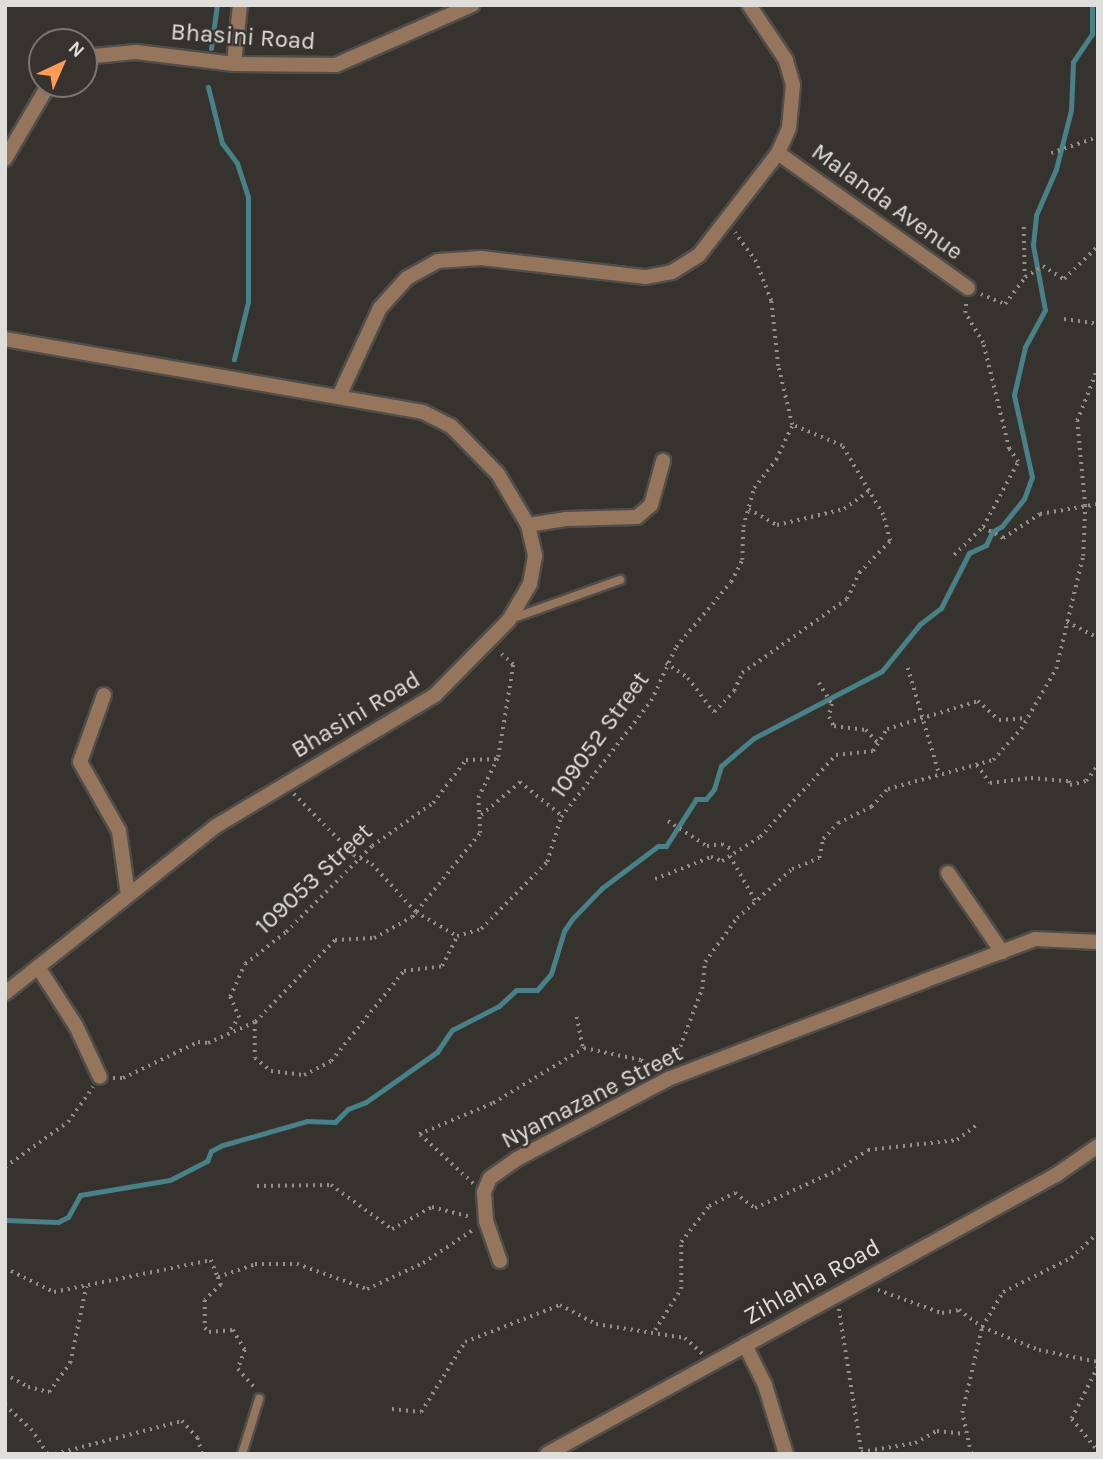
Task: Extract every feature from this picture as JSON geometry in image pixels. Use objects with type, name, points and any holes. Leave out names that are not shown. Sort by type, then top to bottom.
[{"type":"street","points":[[234,64],[240,5]]},
{"type":"street","name":"Bhasini Road","points":[[98,56],[136,52],[234,64],[336,65],[472,5]]},
{"type":"street","points":[[340,394],[380,308],[407,278],[438,261],[481,258],[660,276],[699,255],[728,223],[778,153],[789,128],[793,85],[777,42],[750,5]]},
{"type":"street","points":[[5,159],[42,98]]},
{"type":"street","name":"Malanda Avenue","points":[[778,153],[968,288]]},
{"type":"street","name":"Bhasini Road","points":[[5,339],[287,390],[340,394],[410,408],[451,426],[498,474],[528,525],[535,568],[509,620],[490,643],[413,711],[216,826],[5,993]]},
{"type":"street","points":[[528,525],[566,519],[637,517],[651,505],[663,461]]},
{"type":"street","points":[[104,695],[80,762],[119,831],[128,895]]},
{"type":"street","points":[[948,873],[1002,952]]},
{"type":"street","name":"Nyamazane Street","points":[[486,1185],[517,1159],[668,1079],[1035,939],[1098,942]]},
{"type":"street","points":[[38,967],[76,1026],[100,1077]]},
{"type":"street","name":"Zihlahla Road","points":[[547,1454],[1056,1175],[1098,1146]]},
{"type":"street","points":[[486,1185],[486,1221],[500,1261]]},
{"type":"street","points":[[745,1345],[765,1385],[786,1454]]},
{"type":"lane","points":[[509,620],[620,580]]},
{"type":"lane","points":[[242,1454],[259,1399]]},
{"type":"path","points":[[1051,153],[1098,137]]},
{"type":"path","points":[[666,663],[688,678],[713,712],[734,691],[742,673],[847,599],[859,573],[890,541],[869,491],[842,446],[792,425],[778,366],[771,302],[757,262],[728,223]]},
{"type":"path","points":[[1024,227],[1025,277]]},
{"type":"path","points":[[968,288],[1005,304],[1025,277],[1043,266],[1064,279],[1098,246]]},
{"type":"path","name":"Malanda Avenue","points":[[954,555],[984,527],[1016,473],[1018,462],[1009,449],[983,342],[965,313],[968,288]]},
{"type":"path","points":[[1064,319],[1098,324]]},
{"type":"path","points":[[486,1185],[474,1184],[419,1134],[514,1093],[583,1049],[641,1060],[668,1079],[702,989],[705,962],[755,901],[792,869],[819,858],[823,839],[838,823],[871,807],[888,789],[993,760],[1026,719],[1056,669],[1083,556],[1085,506],[1077,421],[1098,367]]},
{"type":"path","name":"109052 Street","points":[[457,936],[481,929],[547,862],[562,816],[651,701],[665,678],[666,663],[731,582],[742,560],[754,488],[776,460],[792,425]]},
{"type":"path","points":[[749,509],[777,525],[844,509],[869,491]]},
{"type":"path","points":[[984,527],[997,537],[1009,535],[1040,514],[1098,504]]},
{"type":"path","points":[[1067,622],[1098,638]]},
{"type":"path","points":[[5,1167],[68,1122],[100,1077],[123,1078],[255,1022],[335,940],[374,938],[416,912],[480,833],[478,799],[498,759],[513,665],[490,643]]},
{"type":"path","points":[[908,668],[939,773]]},
{"type":"path","points":[[819,683],[832,704],[829,717],[834,726],[866,730],[878,743]]},
{"type":"path","points":[[655,879],[712,857],[722,861],[760,837],[836,755],[873,751],[887,729],[978,701],[999,720],[1026,719]]},
{"type":"path","name":"109053 Street","points":[[229,1031],[239,1018],[230,997],[245,964],[286,932],[359,857],[433,803],[466,760],[498,759]]},
{"type":"path","points":[[977,765],[990,783],[1031,778],[1069,780],[1070,785],[1086,781],[1098,765]]},
{"type":"path","points":[[481,815],[520,782],[562,816]]},
{"type":"path","points":[[255,1022],[254,1058],[271,1071],[304,1076],[331,1061],[404,971],[442,966],[457,936],[416,912],[372,864],[359,857],[285,785]]},
{"type":"path","points":[[668,821],[707,846],[722,844],[734,851]]},
{"type":"path","points":[[730,856],[755,901]]},
{"type":"path","points":[[577,1017],[583,1049]]},
{"type":"path","points":[[655,1331],[681,1289],[681,1242],[709,1206],[735,1193],[755,1208],[838,1170],[868,1150],[957,1140],[979,1122]]},
{"type":"path","points":[[257,1186],[331,1185],[392,1229],[432,1208],[486,1221]]},
{"type":"path","points":[[218,1277],[256,1264],[297,1264],[367,1289],[423,1263],[486,1221]]},
{"type":"path","points":[[971,1454],[961,1413],[982,1327],[1003,1292],[1071,1258],[1098,1233]]},
{"type":"path","points":[[5,1268],[54,1292],[211,1260],[221,1285],[205,1300],[205,1328],[208,1332],[233,1330],[245,1350],[236,1364],[253,1382],[259,1399]]},
{"type":"path","points":[[857,1282],[942,1312],[959,1310],[982,1327],[1039,1350],[1098,1362]]},
{"type":"path","points":[[5,1374],[28,1387],[49,1392],[70,1363],[86,1287]]},
{"type":"path","points":[[835,1297],[861,1453],[915,1443],[937,1431],[965,1434]]},
{"type":"path","points":[[392,1409],[421,1412],[465,1342],[560,1305],[596,1324],[655,1331],[685,1338],[712,1362]]},
{"type":"path","points":[[1098,1367],[1072,1419],[1098,1451]]},
{"type":"path","points":[[5,1405],[31,1429],[48,1454]]},
{"type":"path","points":[[55,1454],[182,1421],[198,1438],[202,1454]]},
{"type":"waterway","points":[[211,48],[217,5]]},
{"type":"waterway","points":[[5,1220],[58,1222],[68,1217],[80,1195],[170,1180],[207,1161],[211,1151],[223,1145],[307,1121],[335,1122],[348,1109],[366,1102],[437,1052],[452,1030],[499,1006],[516,990],[537,990],[551,974],[564,931],[572,919],[602,888],[658,846],[666,846],[696,799],[706,799],[714,789],[721,766],[754,738],[882,671],[920,624],[941,608],[969,553],[986,545],[992,532],[1002,526],[1024,499],[1032,477],[1014,395],[1025,347],[1045,310],[1033,245],[1036,215],[1056,169],[1071,110],[1073,62],[1092,34],[1092,5]]},
{"type":"waterway","points":[[208,87],[222,143],[237,163],[248,197],[248,302],[234,359]]}]
